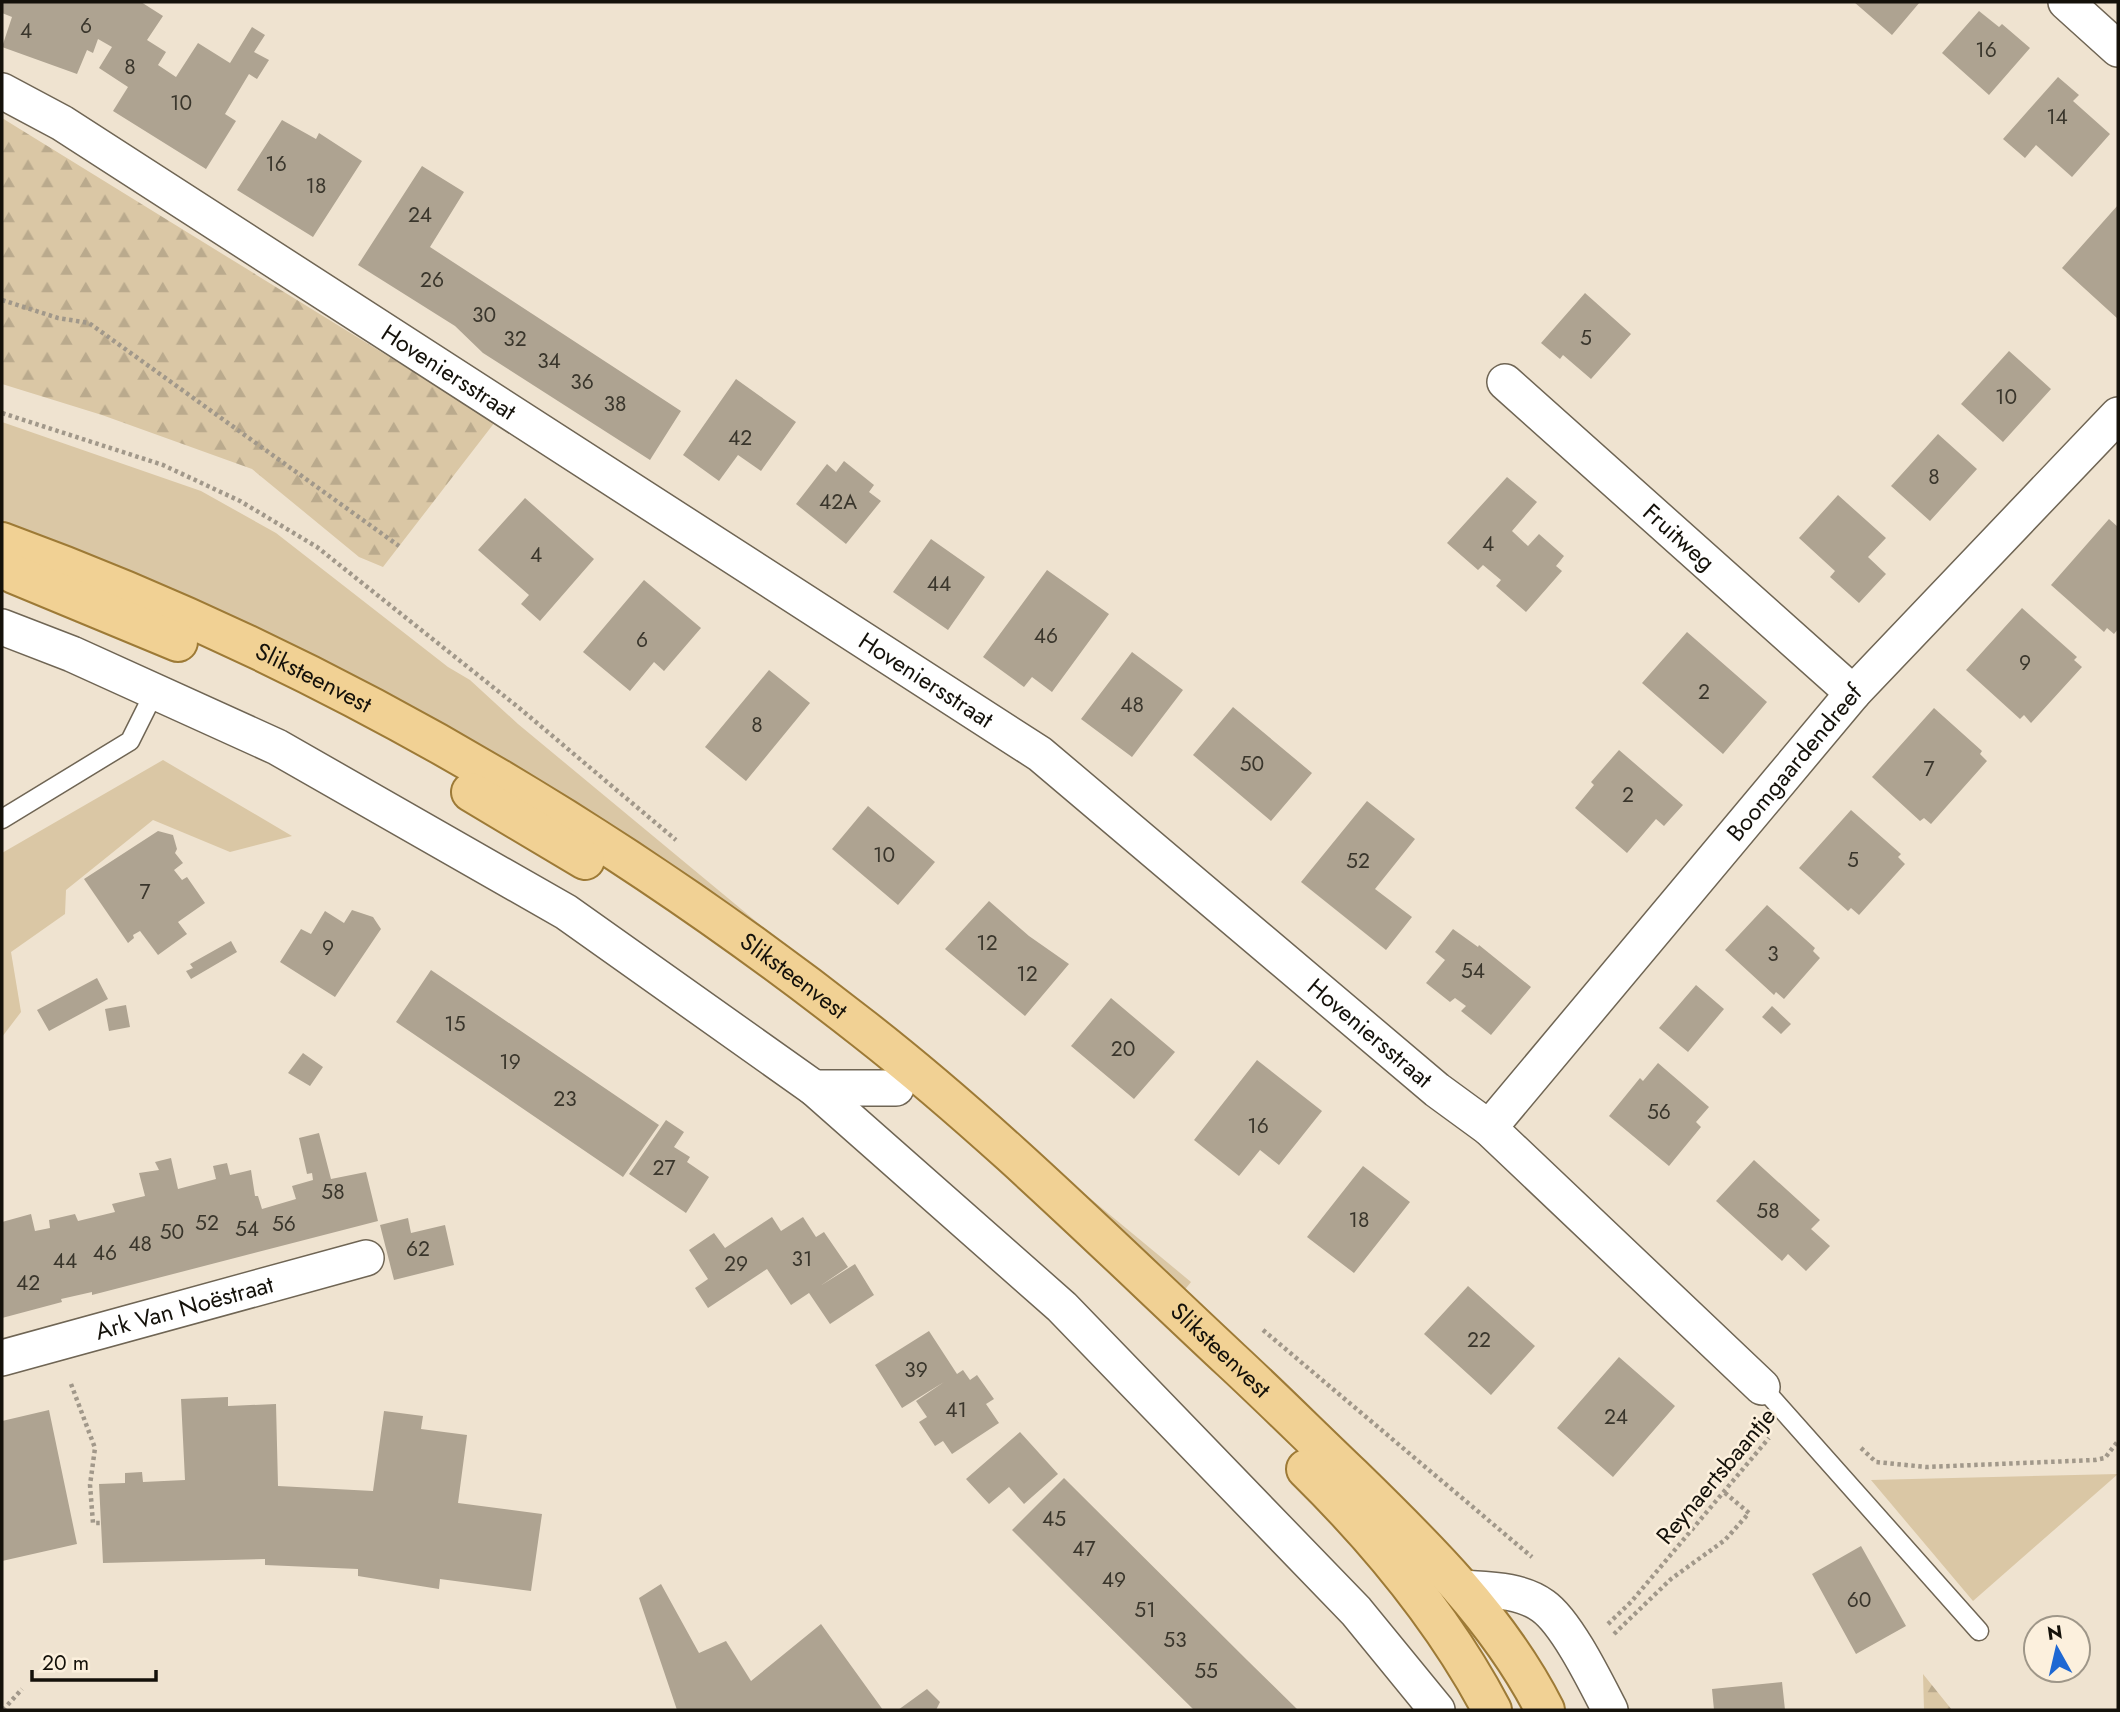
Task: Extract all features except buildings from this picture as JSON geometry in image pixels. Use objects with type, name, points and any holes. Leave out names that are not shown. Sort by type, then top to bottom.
[{"type":"main road","name":"Sliksteenvest","points":[[2,542],[101,580],[313,677],[543,803],[714,916],[865,1030],[967,1115],[1251,1379],[1423,1545],[1482,1612],[1524,1673],[1545,1710]]},
{"type":"main road","name":"Sliksteenvest","points":[[2,570],[278,688],[437,771],[595,866],[691,932],[851,1050],[995,1175],[1196,1362],[1368,1531],[1453,1644],[1492,1710]]},
{"type":"street","points":[[2066,2],[2118,50]]},
{"type":"street","name":"Hoveniersstraat","points":[[2,91],[62,123],[1040,754],[1437,1090],[1489,1128],[1762,1388]]},
{"type":"street","name":"Fruitweg","points":[[1504,382],[1853,693]]},
{"type":"street","name":"Boomgaardendreef","points":[[1489,1128],[1853,693],[2118,415]]},
{"type":"street","points":[[2,627],[72,654],[277,747],[566,912],[814,1087],[1062,1307],[1356,1611],[1437,1710]]},
{"type":"street","points":[[814,1087],[896,1088]]},
{"type":"street","name":"Ark Van Noëstraat","points":[[2,1358],[366,1258]]},
{"type":"street","points":[[1460,1588],[1515,1594],[1544,1606],[1577,1648],[1610,1710]]},
{"type":"lane","points":[[2,819],[130,741],[155,691]]},
{"type":"lane","points":[[1762,1388],[1979,1631]]},
{"type":"path","points":[[2,300],[58,318],[89,323],[399,546]]},
{"type":"path","points":[[71,1384],[95,1448],[90,1499],[93,1523],[101,1523]]},
{"type":"path","name":"Reynaertsbaantje","points":[[1604,1628],[1631,1602],[1786,1418]]},
{"type":"path","points":[[1859,1446],[1876,1462],[1926,1467],[2095,1460],[2105,1458],[2118,1441]]},
{"type":"path","points":[[1611,1637],[1671,1579],[1724,1540],[1749,1513],[1724,1492]]},
{"type":"path","points":[[3,1710],[22,1689]]},
{"type":"green space","points":[[2,118],[495,422],[383,567],[359,557],[252,469],[102,415],[2,384]]},
{"type":"green space","points":[[2,422],[201,491],[276,533],[448,667],[470,680],[518,724],[1191,1282],[1179,1297],[759,934],[2,530]]},
{"type":"green space","points":[[163,760],[292,836],[230,852],[153,820],[66,890],[65,914],[11,952],[21,1012],[2,1037],[2,853]]},
{"type":"green space","points":[[2118,1474],[1973,1601],[1871,1480]]},
{"type":"green space","points":[[1923,1674],[1952,1710],[1924,1710]]}]
